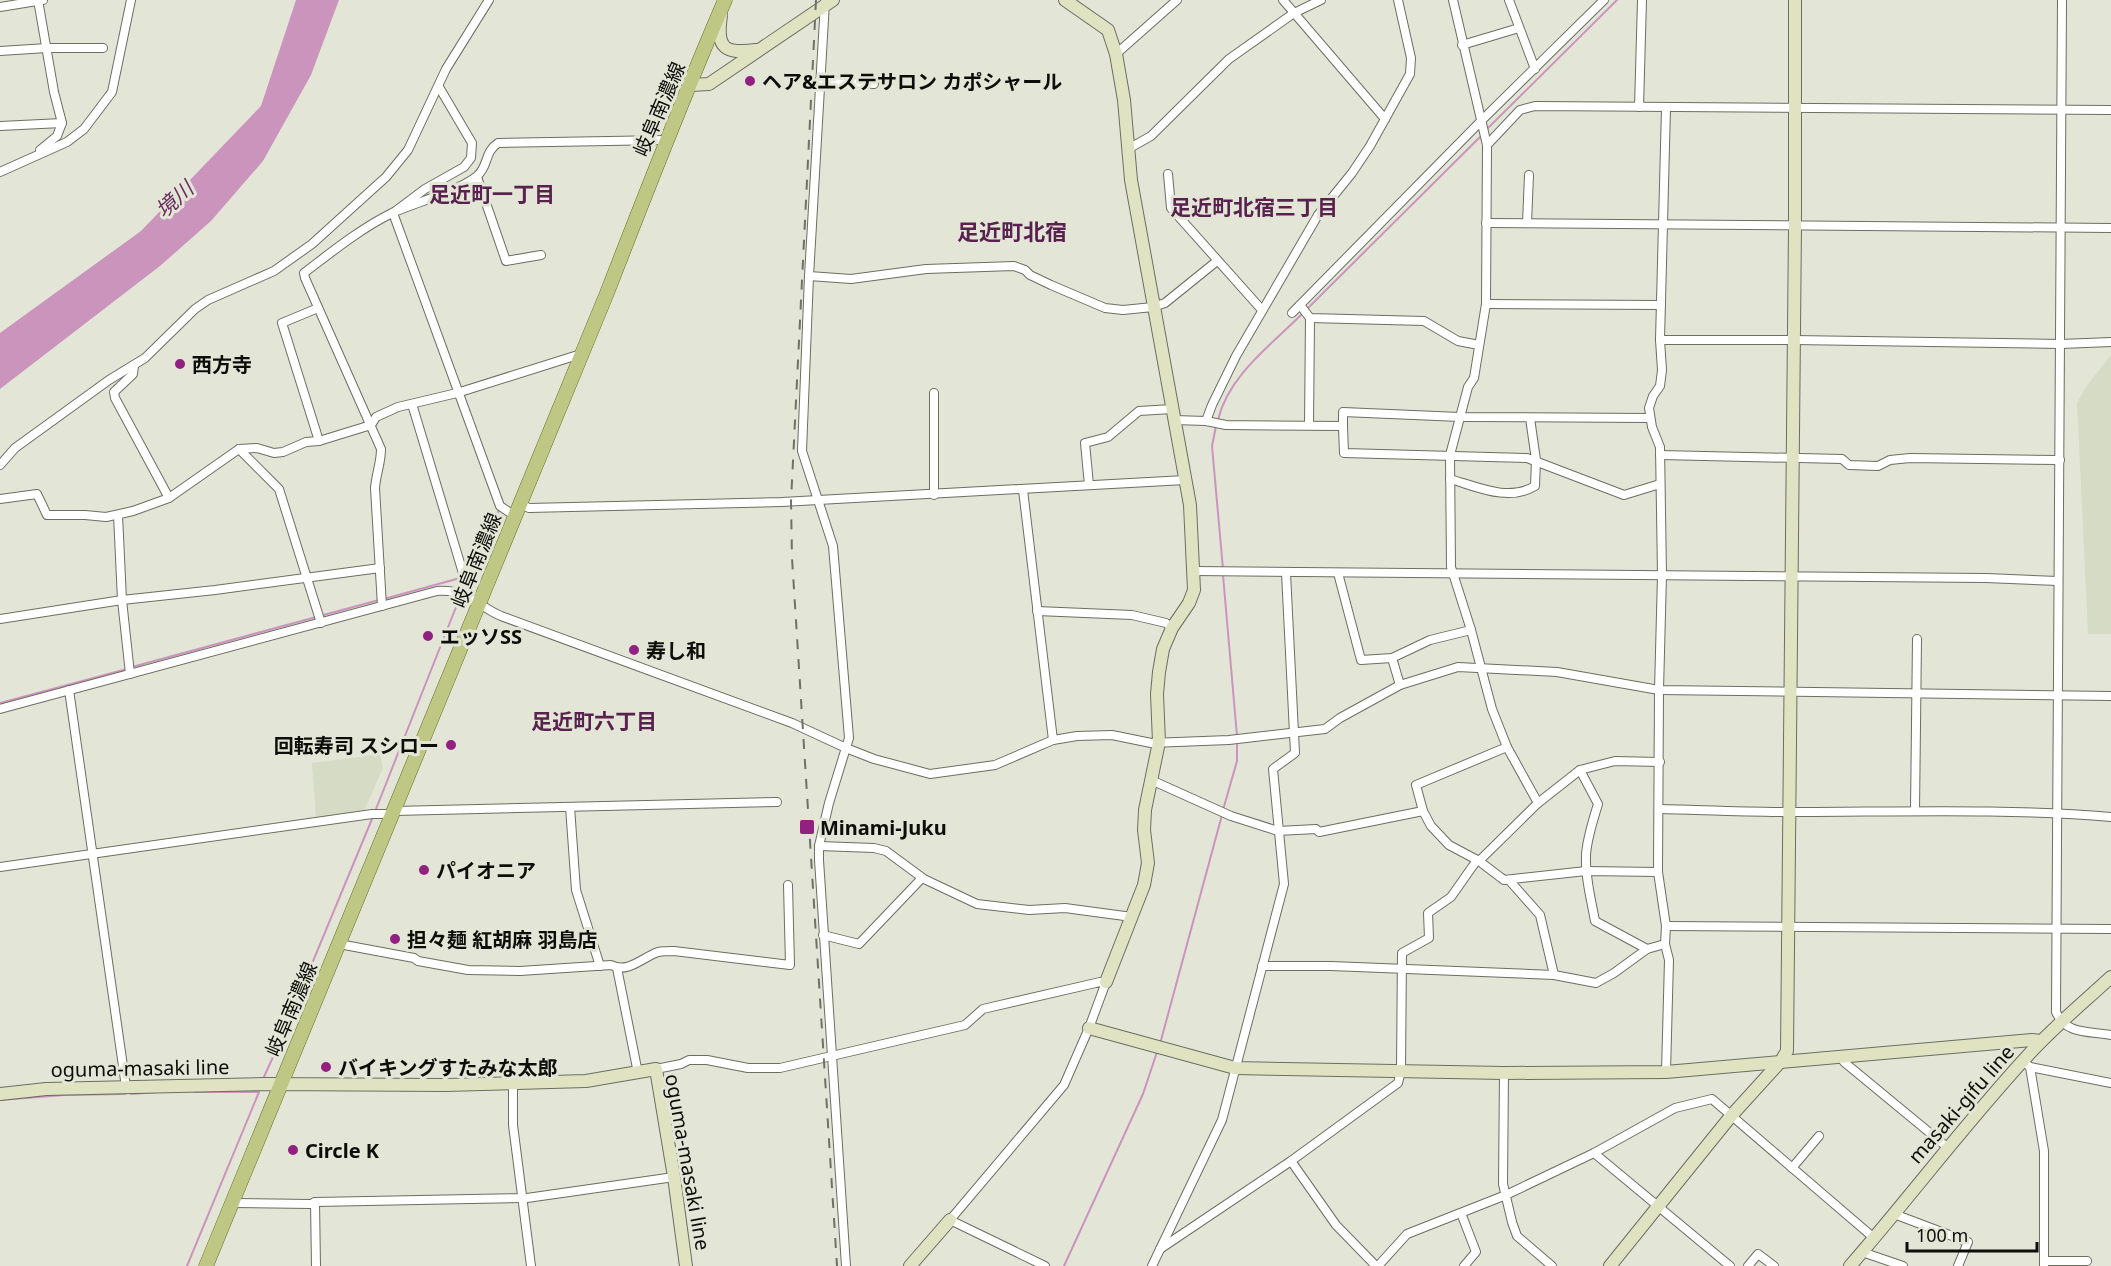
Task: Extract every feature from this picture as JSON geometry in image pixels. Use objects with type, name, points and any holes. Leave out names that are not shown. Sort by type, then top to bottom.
[{"type":"main road","name":"岐阜南濃線","points":[[206,1266],[724,3]]},
{"type":"street","points":[[0,7],[40,0],[54,92],[62,123],[57,136],[30,157]]},
{"type":"street","points":[[0,172],[67,142],[84,129],[112,92],[131,0]]},
{"type":"street","points":[[0,465],[15,448],[157,348],[195,309],[208,300],[274,271],[312,244],[386,177],[408,150],[446,69],[489,0]]},
{"type":"street","points":[[910,1266],[1064,1085],[1089,1028],[1144,885],[1148,863],[1144,830],[1145,810],[1159,742],[1156,694],[1163,649],[1172,628],[1189,603],[1194,590],[1190,504],[1131,180],[1124,100],[1116,54],[1108,30],[1065,0]]},
{"type":"street","points":[[1116,54],[1178,0]]},
{"type":"street","points":[[1284,0],[1385,119]]},
{"type":"street","points":[[1128,149],[1151,136],[1228,59],[1294,13],[1321,0]]},
{"type":"street","points":[[1206,421],[1231,366],[1318,214],[1352,173],[1370,146],[1410,74],[1410,58],[1398,0]]},
{"type":"street","points":[[1453,0],[1487,145],[1486,304],[1474,378],[1468,387],[1450,455],[1450,567],[1472,630],[1492,709],[1507,747],[1538,803]]},
{"type":"street","points":[[1509,0],[1535,69]]},
{"type":"street","points":[[1292,313],[1604,0]]},
{"type":"street","points":[[1639,107],[1642,0]]},
{"type":"street","points":[[1610,1266],[1731,1116],[1781,1061],[1787,1051],[1795,0]]},
{"type":"street","points":[[2062,0],[2056,1012],[2061,1022],[2068,1028],[2111,1035]]},
{"type":"street","points":[[691,85],[709,84],[828,2]]},
{"type":"street","points":[[828,2],[820,80],[802,451],[833,546],[849,738],[819,846],[846,1266]]},
{"type":"street","points":[[724,3],[719,31],[720,41],[726,49],[738,52],[759,50]]},
{"type":"street","points":[[1462,45],[1520,28]]},
{"type":"street","points":[[0,51],[103,48]]},
{"type":"street","points":[[820,80],[874,84]]},
{"type":"street","points":[[393,213],[425,189],[464,167],[471,158],[472,143],[439,87]]},
{"type":"street","points":[[1487,145],[1520,110],[1535,106],[2111,110]]},
{"type":"street","points":[[1666,108],[1661,378],[1660,386],[1649,408],[1660,447],[1662,574],[1658,872],[1666,926],[1665,945],[1669,960],[1666,1072]]},
{"type":"street","points":[[0,126],[62,123]]},
{"type":"street","points":[[382,606],[375,488],[381,449],[304,273],[363,228],[477,177],[485,167],[489,149],[498,143],[666,140]]},
{"type":"street","points":[[1168,174],[1171,208],[1262,310]]},
{"type":"street","points":[[1527,223],[1529,175]]},
{"type":"street","points":[[477,177],[506,261],[541,255]]},
{"type":"street","points":[[393,213],[500,506],[518,510],[818,501],[1185,480]]},
{"type":"street","points":[[1486,223],[2111,228]]},
{"type":"street","points":[[809,276],[851,279],[926,269],[1014,266],[1105,308],[1124,310],[1166,303],[1217,261]]},
{"type":"street","points":[[1486,304],[1661,305]]},
{"type":"street","points":[[1300,305],[1310,318],[1309,425]]},
{"type":"street","points":[[318,308],[282,323],[319,441]]},
{"type":"street","points":[[1310,318],[1424,321],[1458,341],[1479,345]]},
{"type":"street","points":[[1660,340],[1793,339],[2061,344],[2111,342]]},
{"type":"street","points":[[0,499],[37,494],[47,515],[106,517],[118,515],[169,498],[239,449],[257,448],[274,453],[283,452],[306,442],[319,441],[371,425],[376,417],[398,407],[457,393],[580,354]]},
{"type":"street","points":[[134,365],[133,374],[114,392],[115,398],[169,498]]},
{"type":"street","points":[[934,393],[934,495]]},
{"type":"street","points":[[412,404],[464,576],[466,594]]},
{"type":"street","points":[[1089,485],[1085,443],[1108,437],[1139,411],[1173,414],[1226,426],[1343,426]]},
{"type":"street","points":[[1650,418],[1460,417],[1343,412],[1344,453],[1527,458],[1624,495],[1660,484]]},
{"type":"street","points":[[1450,479],[1502,494],[1526,491],[1536,486],[1536,460],[1530,418]]},
{"type":"street","points":[[239,449],[279,489],[321,623]]},
{"type":"street","points":[[1660,455],[1842,459],[1849,465],[1878,466],[1890,459],[1910,458],[2060,460]]},
{"type":"street","points":[[1023,490],[1053,740]]},
{"type":"street","points":[[118,515],[122,600],[130,674]]},
{"type":"street","points":[[0,619],[122,600],[380,568]]},
{"type":"street","points":[[1194,571],[1662,574],[2058,581]]},
{"type":"street","points":[[1152,1266],[1222,1120],[1284,884],[1273,769],[1295,753],[1286,573]]},
{"type":"street","points":[[1338,573],[1361,660],[1392,658],[1430,640],[1472,630]]},
{"type":"street","points":[[0,709],[437,591],[449,590],[466,594],[487,610],[792,723],[874,759],[930,774],[995,765],[1053,740],[1077,736],[1112,735],[1150,743],[1229,740],[1324,729],[1400,685],[1458,667],[1557,672],[1659,690],[2111,696]]},
{"type":"street","points":[[1037,611],[1132,615],[1166,623],[1172,628]]},
{"type":"street","points":[[1915,811],[1917,639]]},
{"type":"street","points":[[1392,658],[1400,685]]},
{"type":"street","points":[[69,690],[126,1087]]},
{"type":"street","points":[[1507,747],[1416,785],[1423,811],[1431,826],[1449,845],[1478,860],[1504,880],[1586,870],[1658,872]]},
{"type":"street","points":[[1160,1250],[1291,1161],[1398,1083],[1401,1071],[1402,953],[1429,938],[1428,913],[1451,897],[1478,860],[1538,803],[1580,770],[1615,761],[1660,762]]},
{"type":"street","points":[[1580,770],[1598,804],[1589,833],[1586,870],[1595,921],[1647,949]]},
{"type":"street","points":[[1151,780],[1231,816],[1278,831],[1316,829],[1319,832],[1423,811]]},
{"type":"street","points":[[0,867],[372,814],[777,802]]},
{"type":"street","points":[[570,807],[576,890],[600,966]]},
{"type":"street","points":[[1659,809],[1789,812],[2057,812],[2111,817]]},
{"type":"street","points":[[819,846],[874,848],[886,851],[922,878],[977,904],[1029,910],[1065,908],[1132,917]]},
{"type":"street","points":[[824,935],[859,944],[922,878]]},
{"type":"street","points":[[1509,880],[1540,915],[1554,975]]},
{"type":"street","points":[[339,944],[414,958],[418,962],[468,970],[520,971],[611,965],[617,968],[635,965],[657,952],[674,951],[790,965],[788,885]]},
{"type":"street","points":[[1666,926],[2111,930]]},
{"type":"street","points":[[1262,966],[1402,968],[1554,975],[1596,983],[1647,949],[1665,945]]},
{"type":"street","points":[[617,968],[638,1073]]},
{"type":"street","name":"masaki-gifu line","points":[[1850,1266],[1947,1148],[2026,1064],[2041,1041],[2111,977]]},
{"type":"street","points":[[656,1069],[689,1060],[707,1060],[748,1068],[768,1069],[965,1025],[983,1010],[1106,982]]},
{"type":"street","points":[[1089,1028],[1234,1068],[1504,1073],[1666,1072],[2041,1041]]},
{"type":"street","points":[[1842,1057],[1844,1062],[1947,1148]]},
{"type":"street","points":[[2087,1261],[2044,1263],[2044,1151],[2026,1064],[2111,1083]]},
{"type":"street","name":"oguma-masaki line","points":[[0,1094],[46,1089],[126,1087],[448,1085],[586,1081],[656,1069],[686,1266]]},
{"type":"street","points":[[1504,1073],[1503,1184],[1512,1222],[1517,1236],[1552,1266]]},
{"type":"street","points":[[513,1082],[513,1125],[531,1266]]},
{"type":"street","points":[[1291,1161],[1336,1225],[1374,1265],[1407,1234],[1506,1195],[1594,1153],[1675,1108],[1712,1099],[1874,1238]]},
{"type":"street","points":[[1792,1168],[1819,1136]]},
{"type":"street","points":[[1594,1153],[1731,1266]]},
{"type":"street","points":[[232,1203],[310,1204],[315,1202],[522,1197],[674,1177]]},
{"type":"street","points":[[315,1202],[316,1266]]},
{"type":"street","points":[[1461,1213],[1476,1252],[1464,1266]]},
{"type":"street","points":[[1894,1214],[1968,1242],[1958,1266]]},
{"type":"street","points":[[950,1220],[1045,1266]]},
{"type":"street","points":[[1862,1252],[1904,1266]]},
{"type":"street","points":[[1748,1266],[1758,1254],[1774,1266]]},
{"type":"shaded area","points":[[2111,355],[2111,634],[2088,634],[2077,403],[2085,388]]},
{"type":"shaded area","points":[[380,754],[383,768],[364,811],[316,818],[312,763]]},
{"type":"water","name":"境川","points":[[296,0],[339,0],[311,75],[263,161],[211,221],[160,266],[0,389],[0,333],[141,231],[261,106]]},
{"type":"waterway","points":[[1487,129],[1617,0]]},
{"type":"waterway","points":[[1306,310],[1481,136]]},
{"type":"waterway","points":[[1218,420],[1223,404],[1241,375],[1302,314]]},
{"type":"waterway","points":[[1216,426],[1212,446],[1223,569]]},
{"type":"waterway","points":[[467,580],[498,512]]},
{"type":"waterway","points":[[1223,575],[1237,736]]},
{"type":"waterway","points":[[384,599],[460,578]]},
{"type":"waterway","points":[[376,809],[460,597]]},
{"type":"waterway","points":[[132,667],[379,600]]},
{"type":"waterway","points":[[0,703],[127,669]]},
{"type":"waterway","points":[[1223,810],[1237,761],[1237,742]]},
{"type":"waterway","points":[[1160,1044],[1222,815]]},
{"type":"waterway","points":[[277,1048],[372,819]]},
{"type":"waterway","points":[[1064,1266],[1143,1094],[1157,1052]]},
{"type":"waterway","points":[[263,1079],[273,1057]]},
{"type":"waterway","points":[[131,1094],[159,1092]]},
{"type":"waterway","points":[[187,1266],[259,1092],[194,1092]]},
{"type":"waterway","points":[[0,1100],[65,1095],[125,1094]]},
{"type":"railway","points":[[816,0],[791,501],[792,558],[837,1266]]},
{"type":"place","name":"ヘア&エステサロン カポシャール","points":[[750,81]]},
{"type":"place","name":"西方寺","points":[[180,364]]},
{"type":"place","name":"エッソSS","points":[[428,636]]},
{"type":"place","name":"寿し和","points":[[634,650]]},
{"type":"place","name":"回転寿司 スシロー","points":[[451,745]]},
{"type":"place","name":"Minami-Juku","points":[[807,827]]},
{"type":"place","name":"パイオニア","points":[[424,870]]},
{"type":"place","name":"担々麺 紅胡麻 羽島店","points":[[395,939]]},
{"type":"place","name":"バイキングすたみな太郎","points":[[326,1067]]},
{"type":"place","name":"Circle K","points":[[293,1150]]},
{"type":"district","name":"足近町一丁目","points":[[492,194]]},
{"type":"district","name":"足近町北宿三丁目","points":[[1254,207]]},
{"type":"district","name":"足近町北宿","points":[[1012,231]]},
{"type":"district","name":"足近町六丁目","points":[[594,721]]}]
